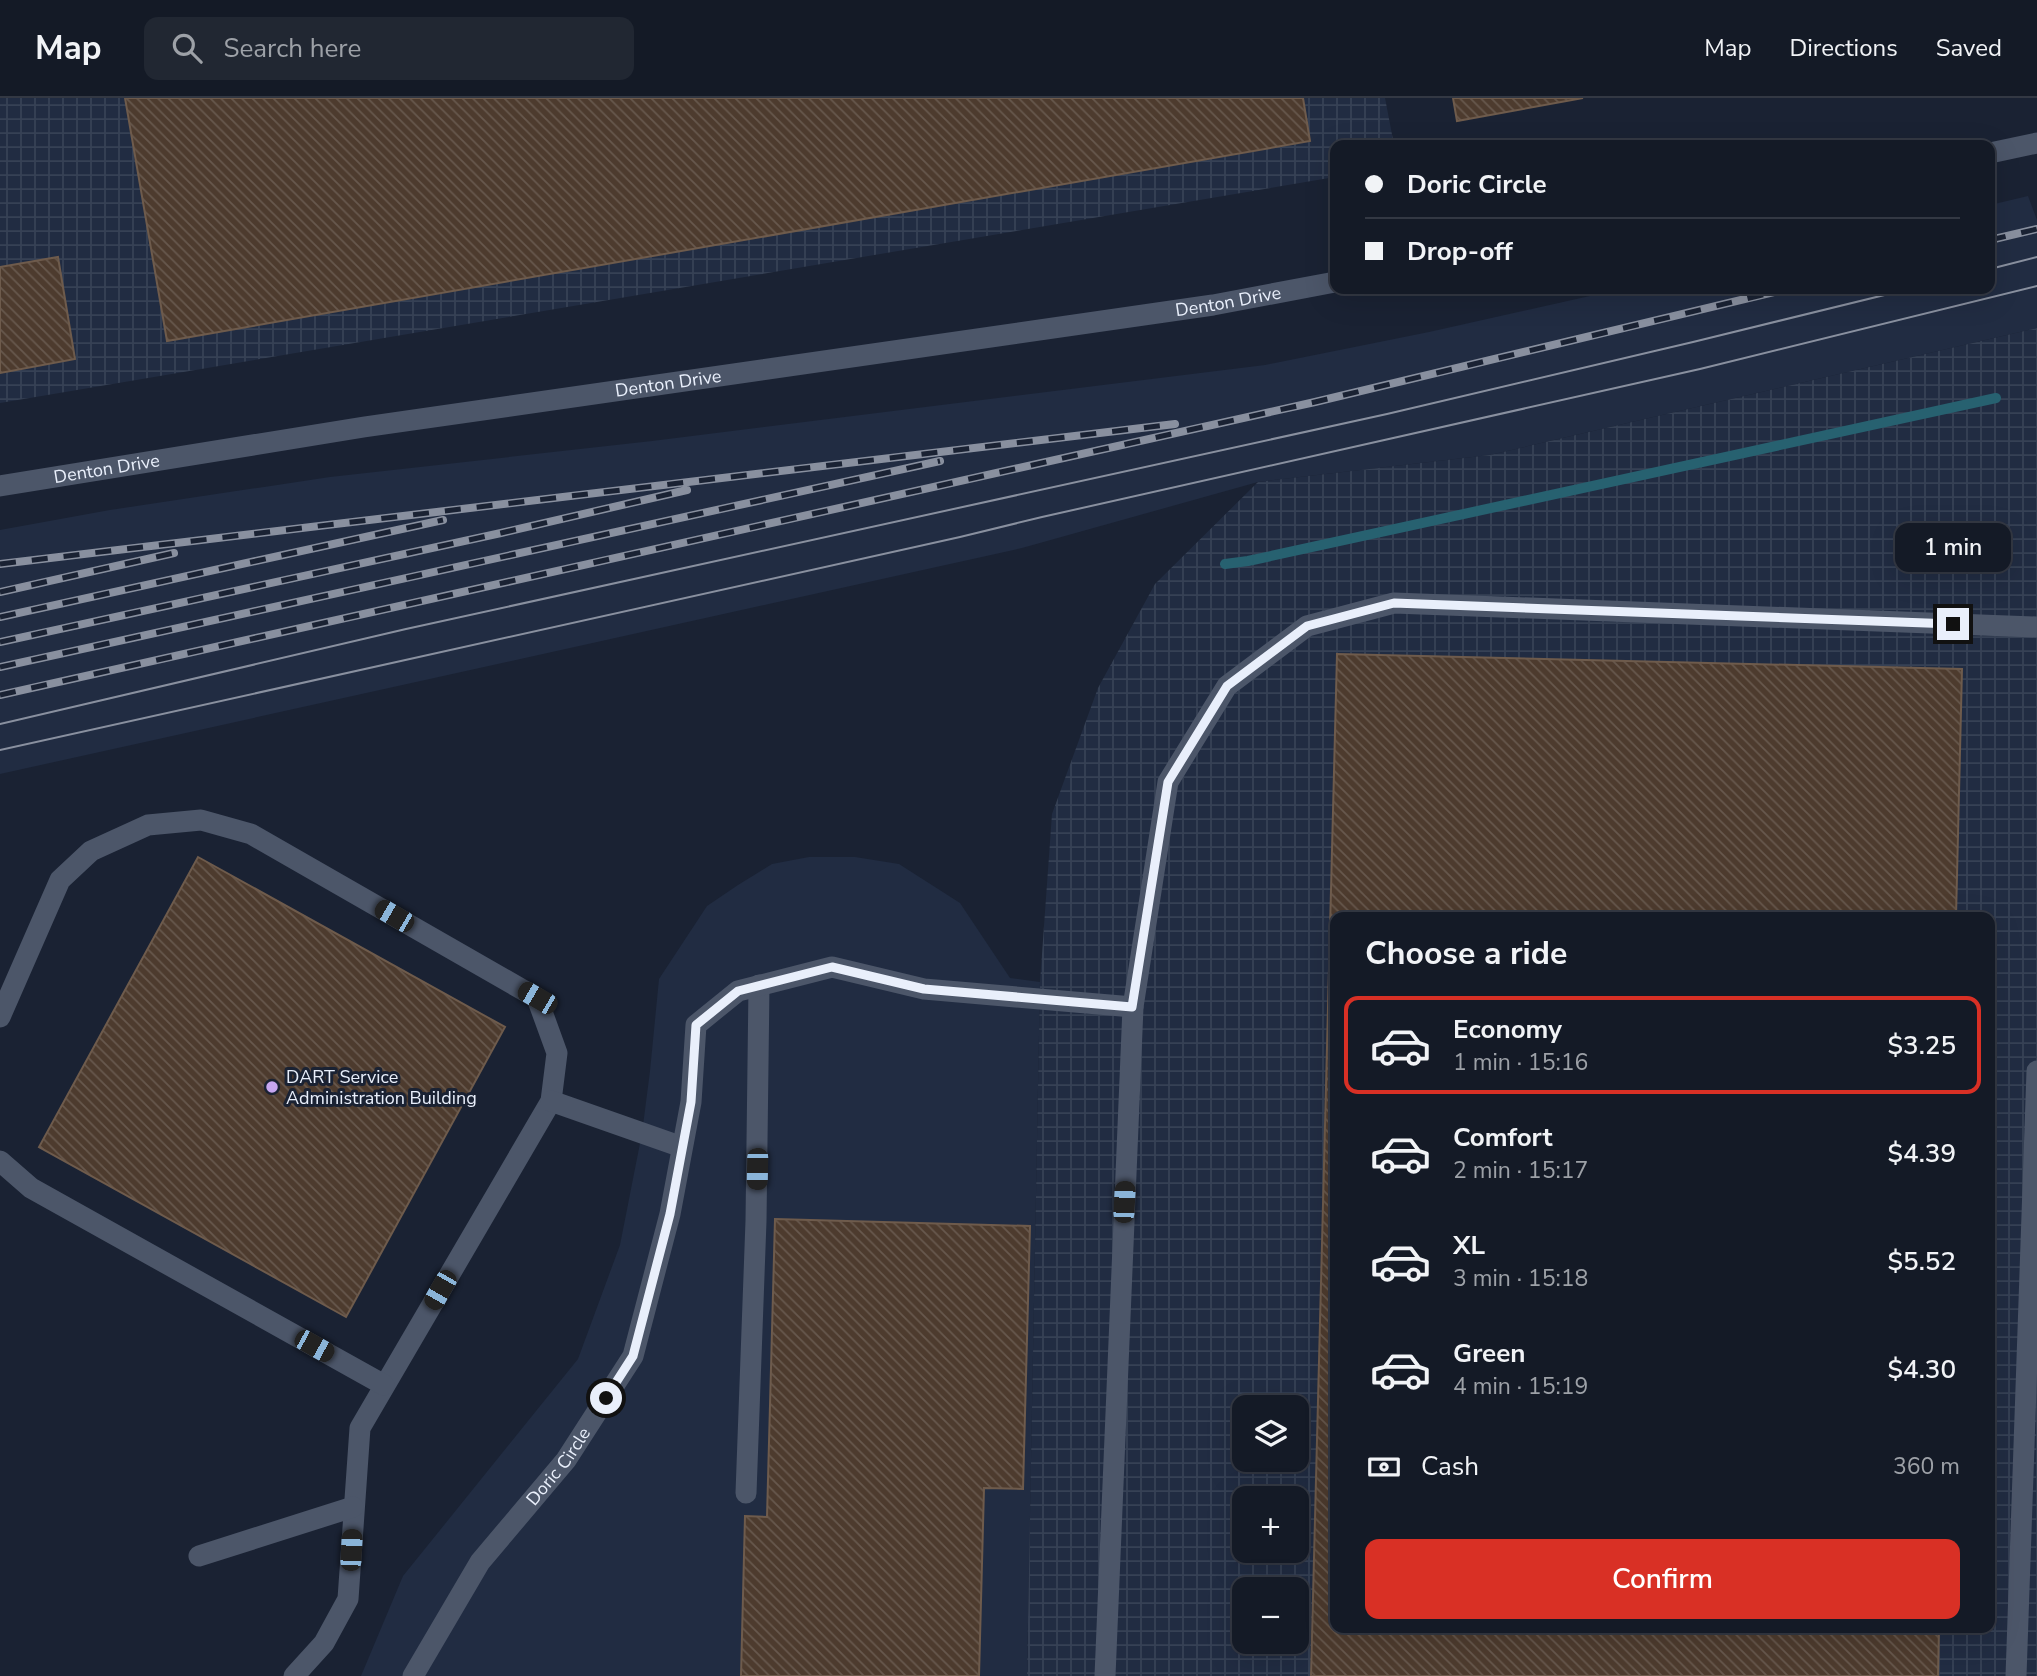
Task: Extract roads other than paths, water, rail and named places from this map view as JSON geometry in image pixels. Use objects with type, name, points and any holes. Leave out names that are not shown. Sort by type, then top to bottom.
[{"type":"street","points":[[1995,152],[2037,143]]},
{"type":"street","name":"Denton Drive","points":[[0,486],[365,427],[1213,305],[1330,283]]},
{"type":"street","points":[[1105,1676],[1132,1007],[1168,782],[1227,686],[1307,626],[1394,603],[2037,627]]},
{"type":"street","points":[[0,1017],[60,880],[91,851],[148,825],[201,820],[251,834],[537,998],[557,1053],[551,1101],[360,1428],[348,1599],[324,1643],[295,1676]]},
{"type":"street","name":"Doric Circle","points":[[413,1676],[480,1562],[566,1461],[633,1356],[670,1214],[691,1102],[696,1025],[738,991],[832,967],[924,989],[1132,1007]]},
{"type":"street","points":[[746,1493],[756,1221],[759,985]]},
{"type":"street","points":[[2016,1676],[2037,1071]]},
{"type":"street","points":[[551,1101],[682,1147]]},
{"type":"street","points":[[0,1161],[31,1188],[384,1385]]},
{"type":"street","points":[[199,1556],[354,1507]]},
{"type":"waterway","points":[[1225,564],[1996,398]]},
{"type":"tram line","points":[[1995,268],[2037,257]]},
{"type":"tram line","points":[[0,750],[960,537],[1700,369],[2037,286]]},
{"type":"tram line","points":[[0,724],[406,629],[1387,414],[1889,294]]},
{"type":"railway","points":[[1995,239],[2037,229]]},
{"type":"railway","points":[[0,695],[1315,402],[1766,294]]},
{"type":"railway","points":[[0,564],[1175,424]]},
{"type":"railway","points":[[0,667],[940,461]]},
{"type":"railway","points":[[0,642],[687,490]]},
{"type":"railway","points":[[0,617],[443,520]]},
{"type":"railway","points":[[0,592],[174,553]]},
{"type":"place","name":"DART Service Administration Building","points":[[272,1087]]}]
